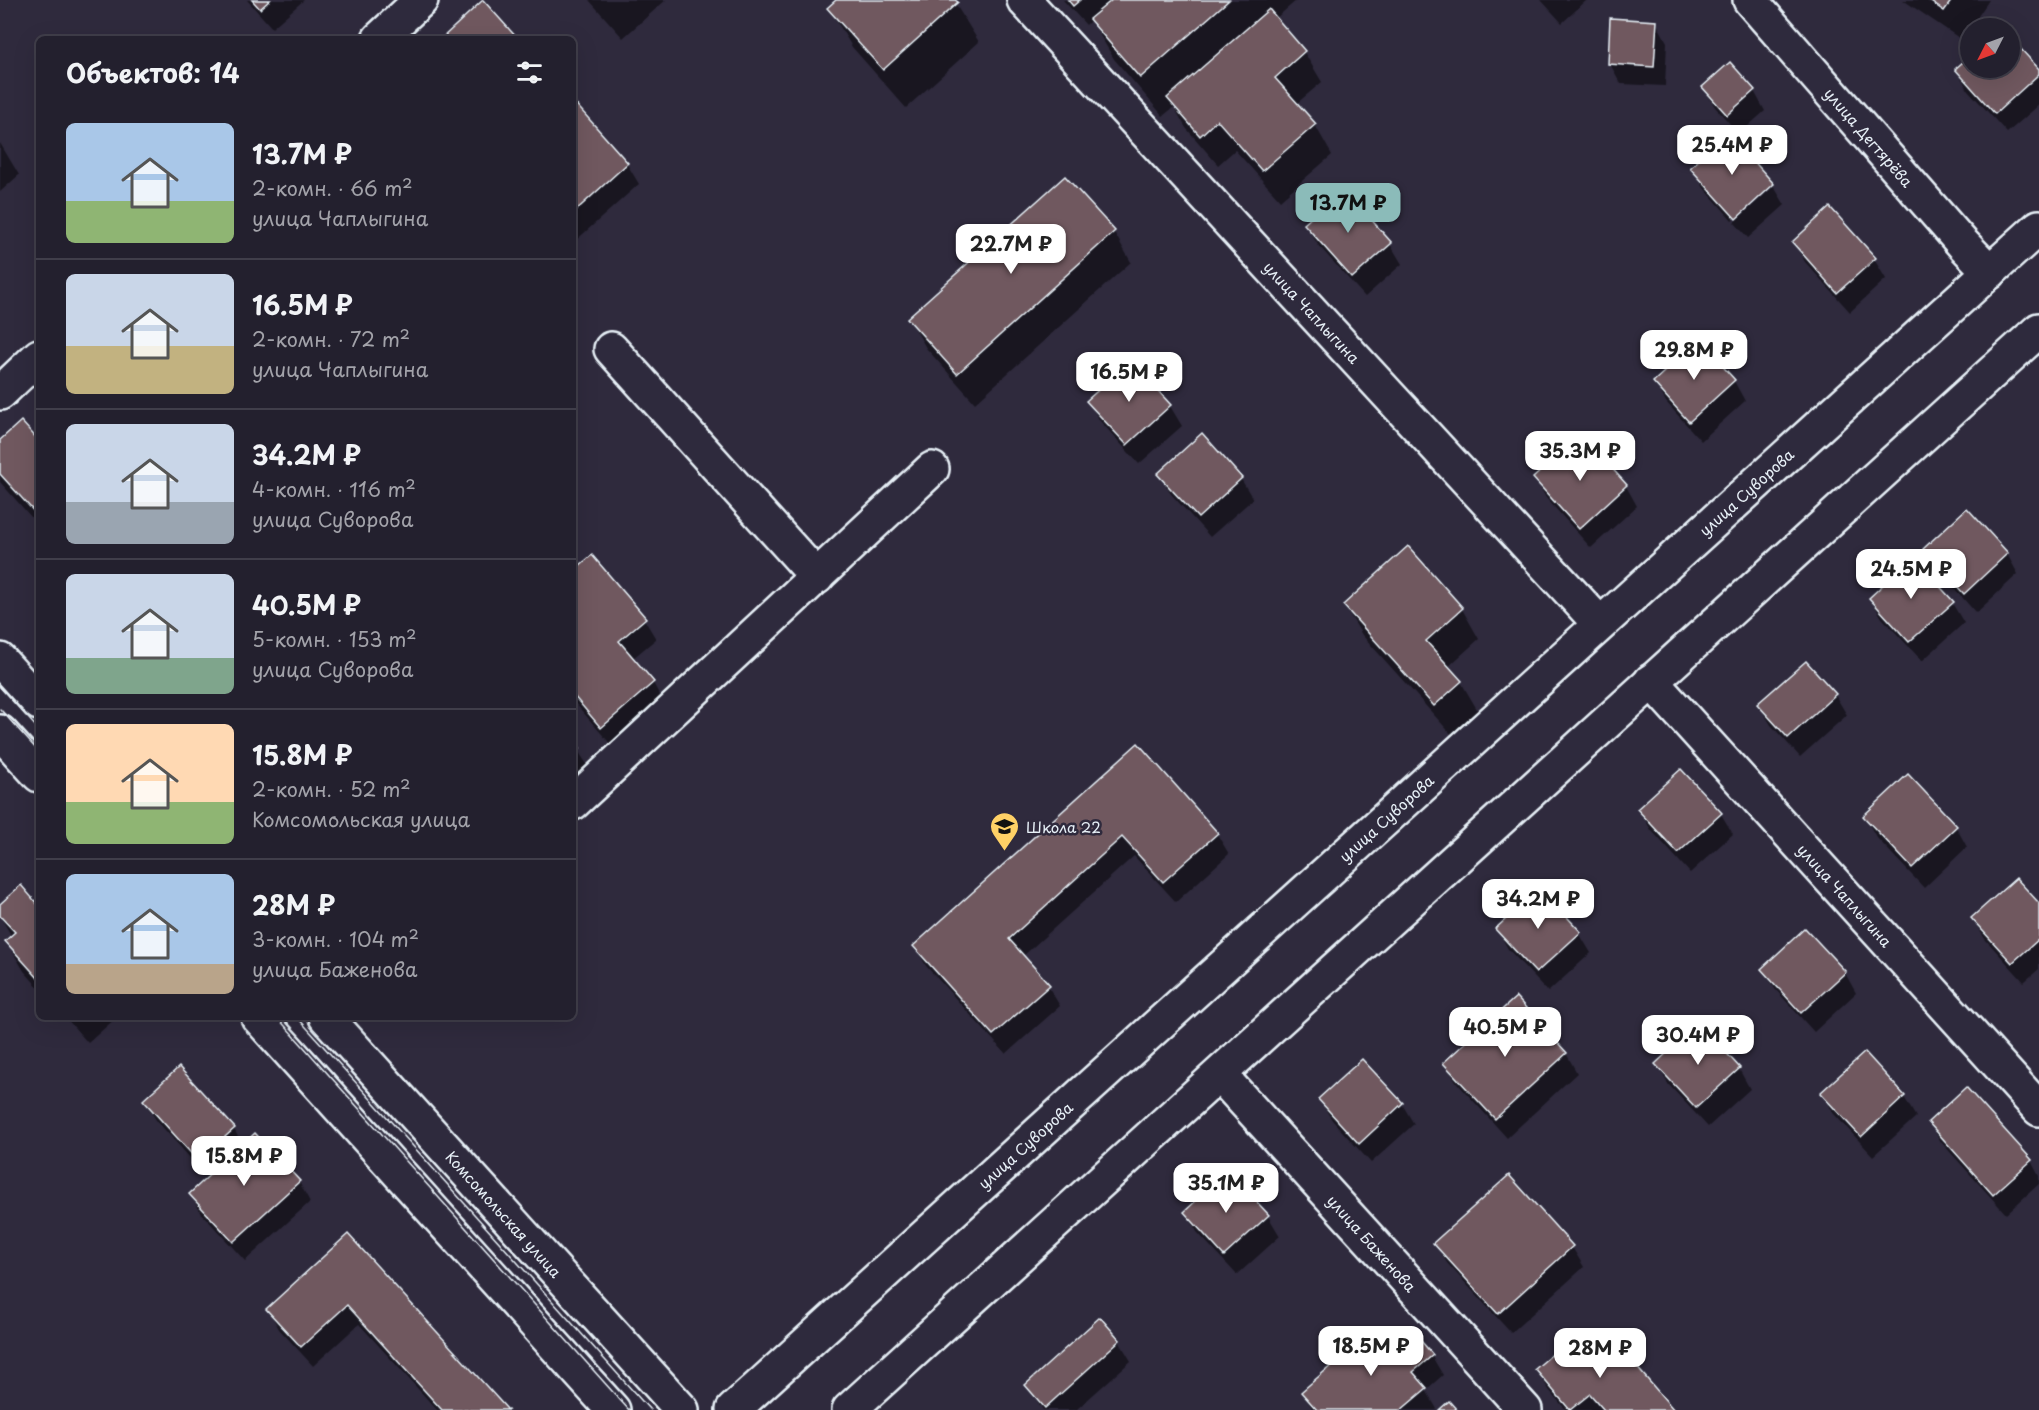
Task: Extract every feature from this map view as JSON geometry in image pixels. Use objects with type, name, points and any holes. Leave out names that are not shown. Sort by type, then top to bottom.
[{"type":"main road","points":[[382,36],[421,0]]},
{"type":"main road","name":"улица Чаплыгина","points":[[1024,0],[1600,624]]},
{"type":"main road","name":"улица Дегтярёва","points":[[1750,0],[1962,243],[1990,272]]},
{"type":"main road","name":"улица Суворова","points":[[732,1410],[2039,227]]},
{"type":"main road","points":[[849,1410],[2039,330]]},
{"type":"main road","points":[[611,349],[817,577]]},
{"type":"main road","points":[[0,393],[36,359]]},
{"type":"main road","points":[[576,800],[932,469]]},
{"type":"main road","points":[[0,660],[36,700]]},
{"type":"main road","name":"улица Чаплыгина","points":[[1652,681],[2039,1109]]},
{"type":"main road","points":[[0,732],[36,772]]},
{"type":"main road","points":[[261,1020],[613,1410]]},
{"type":"main road","name":"Комсомольская улица","points":[[334,1020],[682,1410]]},
{"type":"main road","name":"улица Баженова","points":[[1220,1075],[1525,1410]]},
{"type":"building","points":[[252,0],[270,0],[260,9]]},
{"type":"building","points":[[483,0],[515,36],[444,36]]},
{"type":"building","points":[[836,0],[955,0],[958,2],[883,70],[827,8]]},
{"type":"building","points":[[1068,0],[1080,0],[1073,6]]},
{"type":"building","points":[[1112,0],[1229,0],[1140,78],[1089,19]]},
{"type":"building","points":[[1928,0],[1952,0],[1944,11]]},
{"type":"building","points":[[1269,9],[1305,51],[1275,78],[1316,124],[1262,171],[1217,120],[1200,136],[1167,98]]},
{"type":"building","points":[[1610,18],[1657,21],[1654,67],[1608,64]]},
{"type":"building","points":[[2020,48],[2039,69],[2039,74],[1995,114],[1963,78],[2020,78]]},
{"type":"building","points":[[1730,62],[1755,90],[1727,115],[1702,87]]},
{"type":"building","points":[[1960,65],[1960,75],[1955,69]]},
{"type":"building","points":[[576,104],[628,163],[576,210]]},
{"type":"building","points":[[1729,133],[1774,184],[1736,219],[1690,168]]},
{"type":"building","points":[[1065,176],[1115,231],[957,374],[907,318]]},
{"type":"building","points":[[1344,189],[1392,243],[1352,278],[1304,224]]},
{"type":"building","points":[[1830,207],[1876,258],[1837,293],[1792,242]]},
{"type":"building","points":[[1699,340],[1735,380],[1689,422],[1653,382]]},
{"type":"building","points":[[1131,361],[1171,405],[1127,445],[1086,401]]},
{"type":"building","points":[[21,421],[36,438],[36,514],[0,474],[0,440]]},
{"type":"building","points":[[1202,433],[1242,478],[1198,518],[1157,474]]},
{"type":"building","points":[[1581,434],[1627,485],[1579,529],[1533,478]]},
{"type":"building","points":[[1967,508],[2008,553],[1964,594],[1923,549]]},
{"type":"building","points":[[1408,546],[1463,608],[1426,641],[1462,681],[1434,706],[1343,605]]},
{"type":"building","points":[[592,555],[646,618],[619,641],[654,682],[601,728],[576,699],[576,568]]},
{"type":"building","points":[[1913,557],[1954,602],[1909,642],[1869,598]]},
{"type":"building","points":[[1806,661],[1836,694],[1788,738],[1757,704]]},
{"type":"building","points":[[1138,743],[1218,833],[1163,882],[1122,837],[1009,939],[1050,985],[993,1035],[913,946]]},
{"type":"building","points":[[1681,769],[1722,813],[1678,853],[1637,809]]},
{"type":"building","points":[[1908,774],[1957,826],[1912,868],[1863,816]]},
{"type":"building","points":[[2016,878],[2039,903],[2039,939],[2012,963],[1971,918]]},
{"type":"building","points":[[21,885],[36,902],[36,976],[5,941],[15,932],[0,916],[0,904]]},
{"type":"building","points":[[1540,888],[1581,932],[1536,973],[1495,929]]},
{"type":"building","points":[[1805,928],[1846,972],[1801,1013],[1761,969]]},
{"type":"building","points":[[1516,997],[1567,1053],[1495,1119],[1443,1063]]},
{"type":"building","points":[[1699,1023],[1740,1068],[1696,1108],[1655,1064]]},
{"type":"building","points":[[1865,1052],[1905,1096],[1861,1137],[1820,1093]]},
{"type":"building","points":[[1362,1059],[1403,1103],[1359,1144],[1318,1099]]},
{"type":"building","points":[[179,1067],[235,1128],[198,1161],[143,1100]]},
{"type":"building","points":[[1966,1087],[2032,1160],[1993,1195],[1928,1122]]},
{"type":"building","points":[[255,1133],[300,1181],[233,1242],[189,1194]]},
{"type":"building","points":[[1228,1171],[1269,1215],[1224,1256],[1184,1212]]},
{"type":"building","points":[[1509,1175],[1573,1246],[1498,1314],[1433,1243]]},
{"type":"building","points":[[348,1234],[508,1410],[442,1410],[347,1305],[301,1347],[266,1309]]},
{"type":"building","points":[[1100,1317],[1120,1340],[1045,1408],[1025,1385]]},
{"type":"building","points":[[1373,1329],[1395,1354],[1416,1335],[1433,1355],[1413,1372],[1427,1388],[1401,1410],[1317,1410],[1301,1392]]},
{"type":"building","points":[[1610,1336],[1674,1410],[1604,1410],[1590,1394],[1570,1410],[1535,1369],[1570,1339],[1586,1357]]},
{"type":"building","points":[[1449,1401],[1457,1410],[1439,1410]]},
{"type":"tram line","points":[[0,687],[36,727]]},
{"type":"tram line","points":[[0,709],[36,749]]},
{"type":"tram line","points":[[280,1020],[629,1410]]},
{"type":"tram line","points":[[300,1020],[650,1410]]},
{"type":"place","name":"Школа 22","points":[[1005,852]]}]
